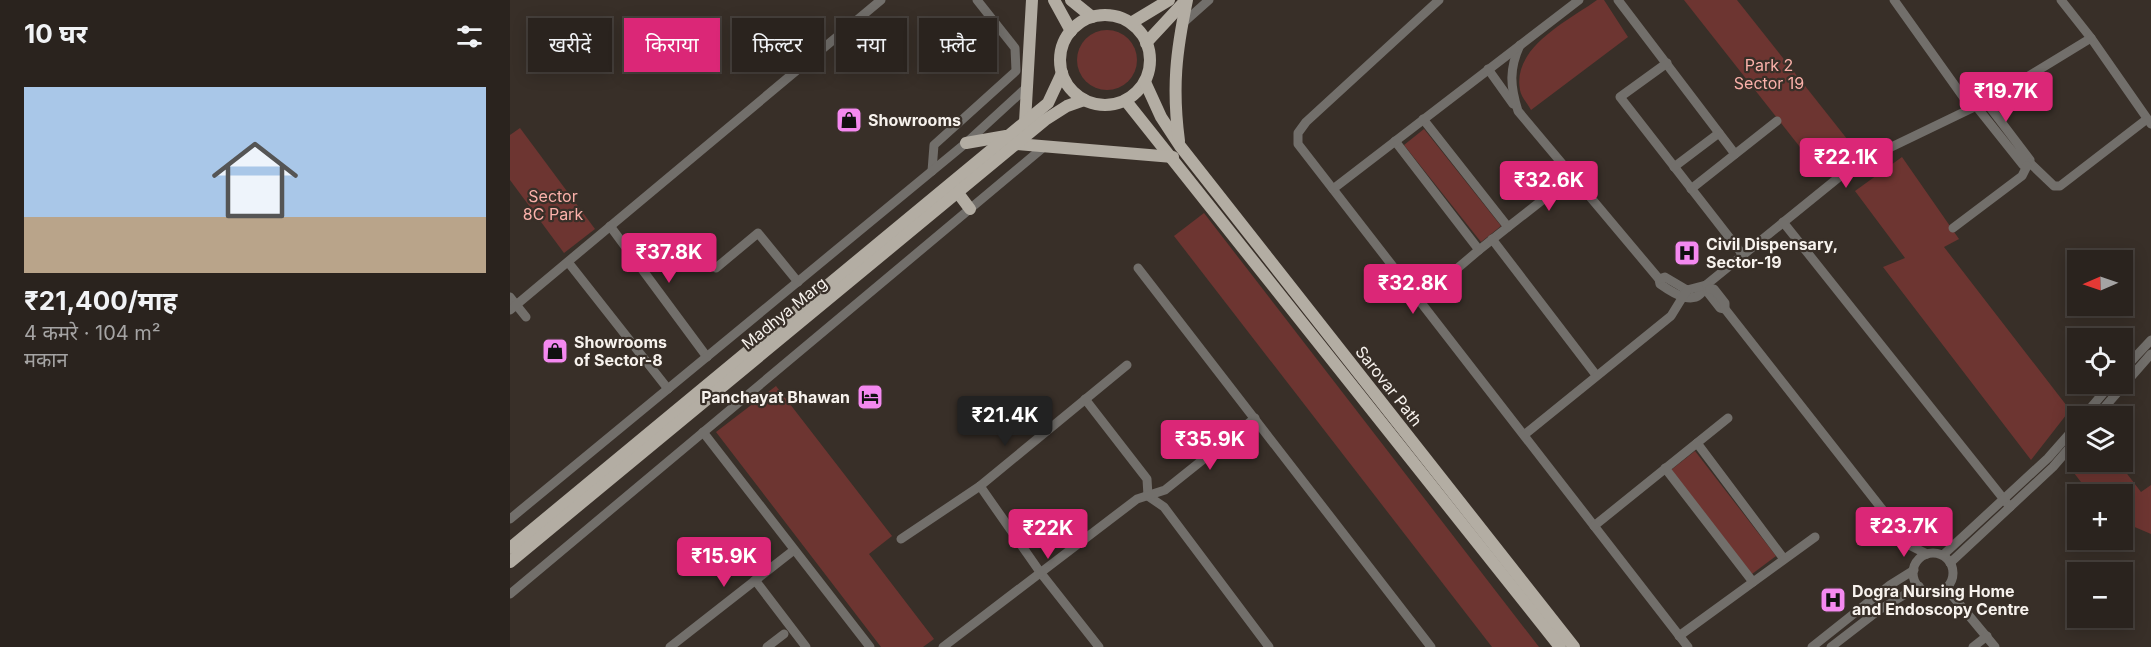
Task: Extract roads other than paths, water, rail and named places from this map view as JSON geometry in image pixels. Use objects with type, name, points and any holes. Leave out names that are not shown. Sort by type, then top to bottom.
[{"type":"main road","points":[[1025,122],[1032,0]]},
{"type":"main road","points":[[1054,0],[1071,31]]},
{"type":"main road","points":[[1071,0],[1092,17]]},
{"type":"main road","points":[[1131,23],[1169,0]]},
{"type":"main road","points":[[1146,43],[1186,0]]},
{"type":"main road","points":[[966,143],[1013,140],[1045,146],[1176,151],[1173,100],[1186,0]]},
{"type":"main road","points":[[1113,16],[1131,23],[1146,43],[1150,62],[1145,82],[1126,101],[1110,105],[1084,100],[1071,89],[1062,73],[1062,49],[1071,31],[1092,17],[1113,16]]},
{"type":"main road","name":"Madhya Marg","points":[[510,562],[958,193],[1013,140],[1025,122],[1048,103],[1062,73]]},
{"type":"main road","name":"Sarovar Path","points":[[1145,82],[1176,151],[1560,647]]},
{"type":"main road","name":"Madhya Marg","points":[[510,548],[1013,140],[1067,106],[1084,100]]},
{"type":"main road","name":"Sarovar Path","points":[[1126,101],[1176,151],[1574,647]]},
{"type":"main road","points":[[958,193],[970,210]]},
{"type":"street","points":[[863,0],[870,9]]},
{"type":"street","points":[[526,317],[512,304],[568,262],[881,0]]},
{"type":"street","points":[[932,171],[934,145],[1016,71],[1015,48],[977,0]]},
{"type":"street","points":[[1182,25],[1209,0]]},
{"type":"street","points":[[1439,0],[1306,122],[1298,133],[1298,144],[1688,647]]},
{"type":"street","points":[[1333,189],[1579,0]]},
{"type":"street","points":[[1618,0],[1735,154]]},
{"type":"street","points":[[1894,0],[2023,165],[2029,164]]},
{"type":"street","points":[[2029,164],[2054,186],[2060,186],[2149,122],[2091,38],[2061,0]]},
{"type":"street","points":[[1488,69],[1518,111],[1659,279],[1660,284],[1695,297],[1854,165],[1978,105],[2091,38]]},
{"type":"street","points":[[1518,111],[1511,76],[1512,62],[1520,45]]},
{"type":"street","points":[[1667,63],[1620,98],[1743,255]]},
{"type":"street","points":[[510,519],[966,143],[1027,87]]},
{"type":"street","points":[[1423,119],[1508,227]]},
{"type":"street","points":[[1691,189],[1778,121]]},
{"type":"street","points":[[1674,167],[1719,133]]},
{"type":"street","points":[[1395,141],[1479,250]]},
{"type":"street","points":[[510,594],[1045,146]]},
{"type":"street","points":[[1953,228],[2022,176],[2029,164]]},
{"type":"street","points":[[1420,300],[1492,239],[1573,176]]},
{"type":"street","points":[[1784,222],[2007,503]]},
{"type":"street","points":[[610,226],[707,357]]},
{"type":"street","points":[[716,268],[758,232],[798,282]]},
{"type":"street","points":[[1492,239],[1596,375]]},
{"type":"street","points":[[568,262],[668,388]]},
{"type":"street","points":[[1138,268],[1431,647]]},
{"type":"street","points":[[1708,286],[1709,294],[1720,308],[1725,309],[1911,546],[1927,554],[1946,559]]},
{"type":"street","points":[[1524,435],[1671,316],[1686,294]]},
{"type":"street","points":[[2133,359],[2151,340]]},
{"type":"street","points":[[2106,406],[2151,354]]},
{"type":"street","points":[[901,539],[980,486],[1127,365]]},
{"type":"street","points":[[2092,406],[2103,394]]},
{"type":"street","points":[[1084,399],[1147,479],[1148,496]]},
{"type":"street","points":[[943,647],[1137,499],[1165,490],[1255,418]]},
{"type":"street","points":[[1594,526],[1728,418]]},
{"type":"street","points":[[703,432],[870,647]]},
{"type":"street","points":[[2007,503],[2067,436]]},
{"type":"street","points":[[1697,443],[1784,559]]},
{"type":"street","points":[[1946,559],[2007,503],[2053,466],[2067,450]]},
{"type":"street","points":[[1665,468],[1753,582]]},
{"type":"street","points":[[980,486],[1040,572],[1099,647]]},
{"type":"street","points":[[1148,496],[1164,507],[1269,647]]},
{"type":"street","points":[[1900,533],[1915,567],[1919,586]]},
{"type":"street","points":[[1679,636],[1815,537]]},
{"type":"street","points":[[670,647],[794,550]]},
{"type":"street","points":[[1812,647],[1915,567],[1927,554]]},
{"type":"street","points":[[1919,586],[1931,592],[1946,588],[1953,576],[1946,559]]},
{"type":"street","points":[[755,580],[806,647]]},
{"type":"street","points":[[1831,647],[1879,610],[1919,586]]},
{"type":"street","points":[[1946,588],[1995,647]]},
{"type":"street","points":[[1871,601],[1879,610]]},
{"type":"street","points":[[767,647],[784,634]]},
{"type":"street","points":[[1973,647],[1987,636]]},
{"type":"place","name":"Showrooms","points":[[849,120]]},
{"type":"place","name":"Civil Dispensary, Sector-19","points":[[1687,253]]},
{"type":"place","name":"Showrooms of Sector-8","points":[[555,351]]},
{"type":"place","name":"Panchayat Bhawan","points":[[870,397]]},
{"type":"place","name":"Dogra Nursing Home and Endoscopy Centre","points":[[1833,600]]},
{"type":"park label","name":"Park 2 Sector 19","points":[[1769,74]]},
{"type":"park label","name":"Sector 8C Park","points":[[553,205]]}]
